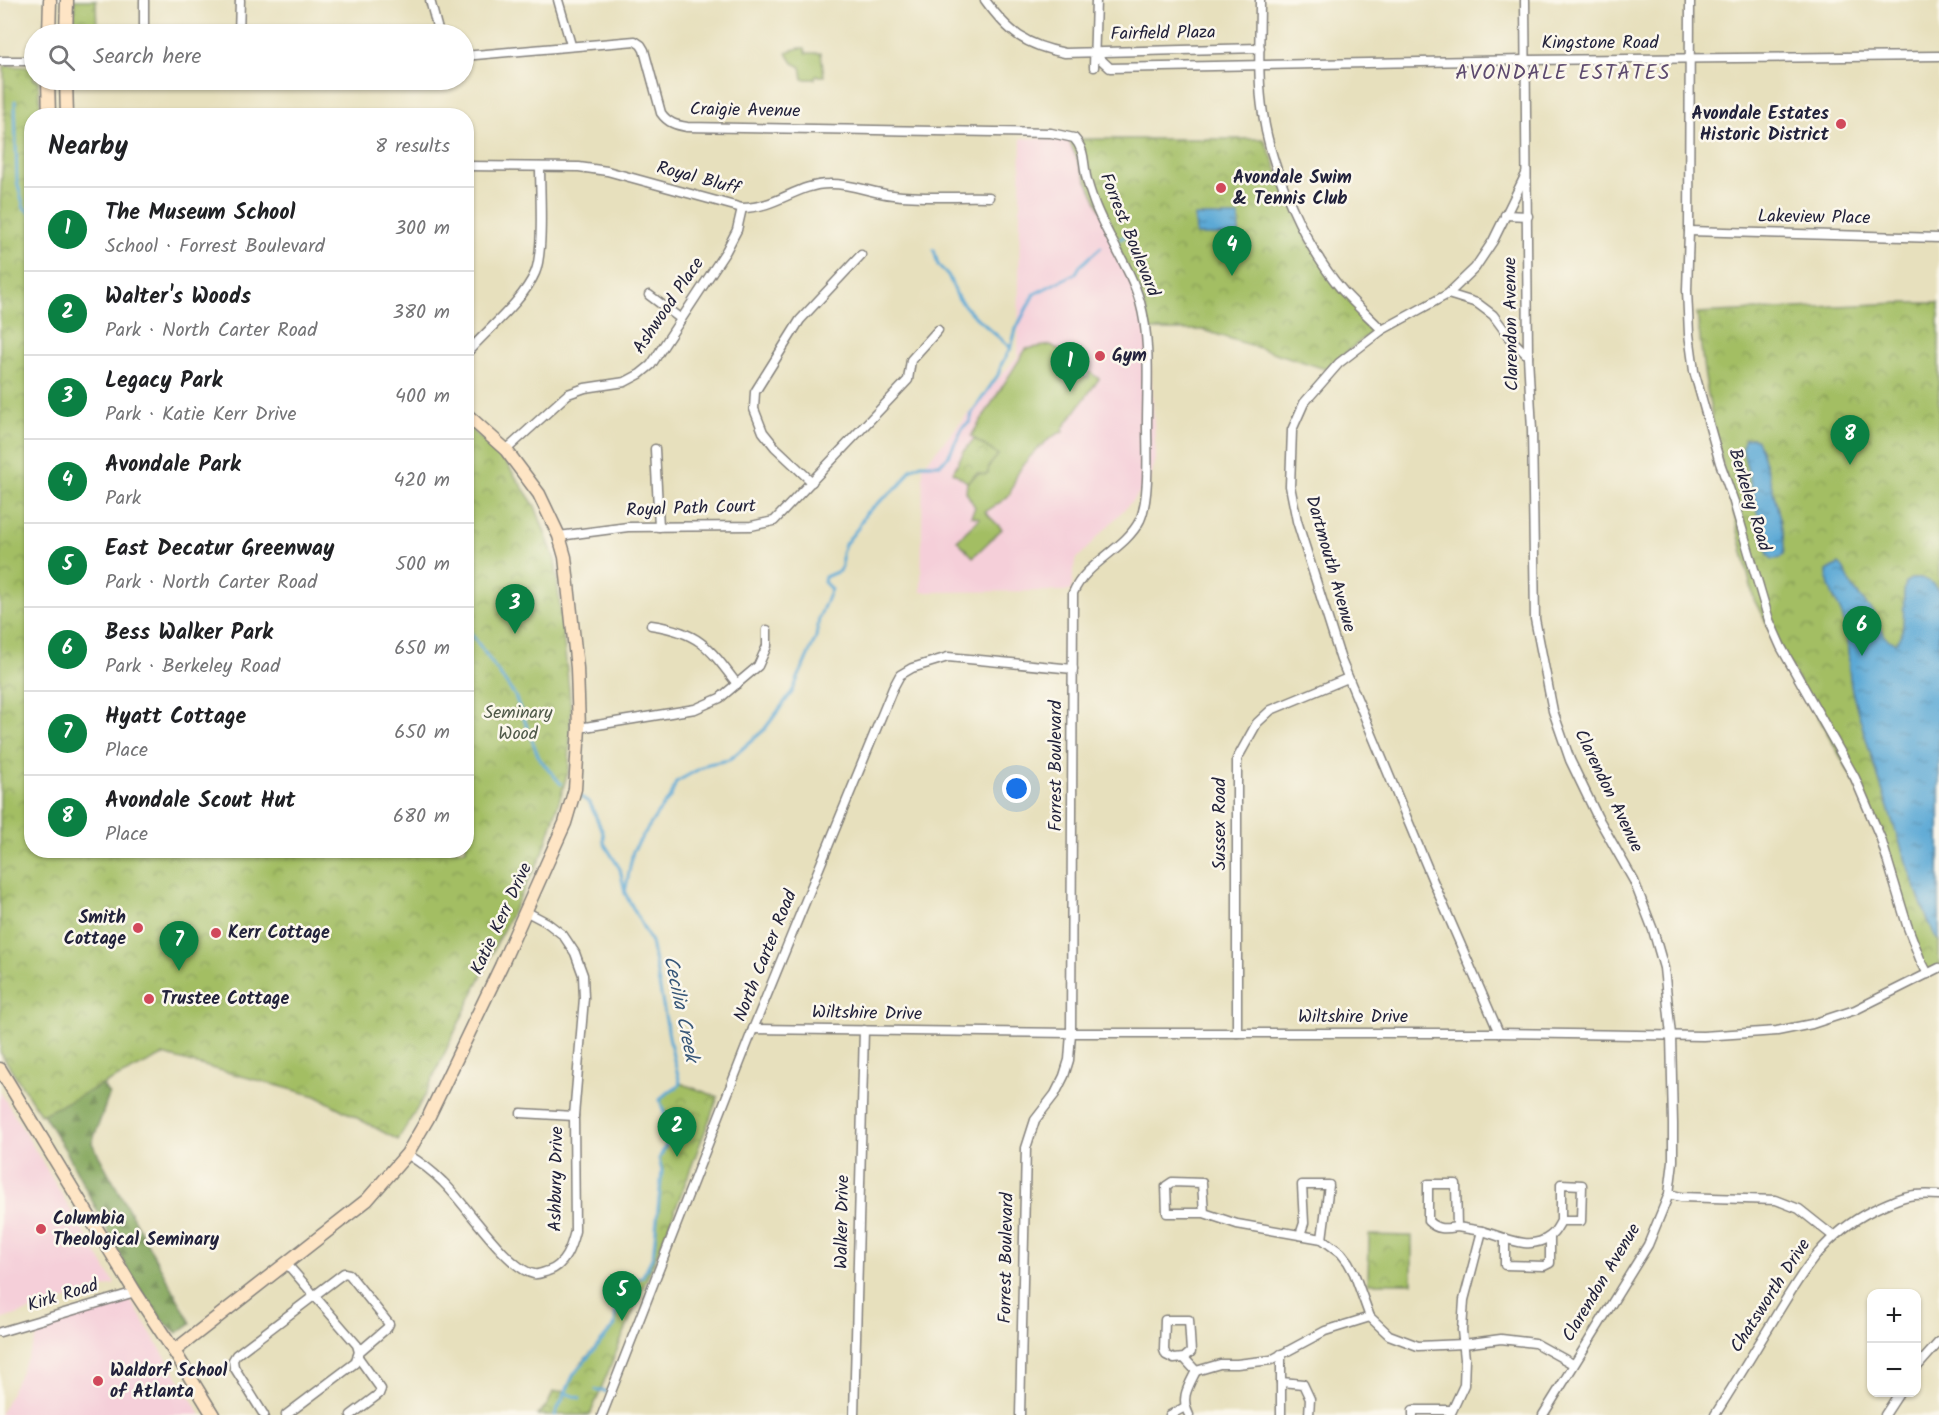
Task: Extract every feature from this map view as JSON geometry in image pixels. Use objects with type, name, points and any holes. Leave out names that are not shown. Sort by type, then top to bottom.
[{"type":"street","points":[[49,24],[50,0]]},
{"type":"street","points":[[66,24],[67,0]]},
{"type":"street","points":[[144,0],[144,24]]},
{"type":"street","points":[[239,24],[240,0]]},
{"type":"street","points":[[430,0],[436,24]]},
{"type":"street","points":[[558,0],[571,45]]},
{"type":"street","points":[[985,0],[1003,24],[1029,42],[1048,50],[1065,53],[1094,53]]},
{"type":"street","points":[[1094,67],[1096,0]]},
{"type":"street","points":[[1260,0],[1263,114],[1274,159],[1288,198],[1313,248],[1342,289],[1382,330]]},
{"type":"street","name":"Clarendon Avenue","points":[[1525,0],[1528,356],[1533,451],[1535,619],[1553,711],[1570,760],[1634,881],[1653,930],[1664,968],[1671,1035],[1673,1161],[1669,1194],[1648,1245],[1543,1415]]},
{"type":"street","name":"Berkeley Road","points":[[1690,0],[1687,290],[1694,371],[1769,620],[1781,647],[1855,778],[1881,839],[1907,925],[1928,974]]},
{"type":"street","name":"Craigie Avenue","points":[[474,55],[635,41],[641,45],[661,113],[666,120],[675,125],[699,128],[1051,133],[1074,138],[1081,145]]},
{"type":"street","name":"Fairfield Plaza","points":[[1094,53],[1260,48]]},
{"type":"street","name":"Fairfield Plaza","points":[[1094,53],[1110,68],[1260,65]]},
{"type":"street","name":"Kingstone Road","points":[[1260,65],[1939,56]]},
{"type":"street","points":[[0,61],[24,61]]},
{"type":"street","points":[[48,90],[49,108]]},
{"type":"street","points":[[66,90],[67,108]]},
{"type":"street","name":"Forrest Boulevard","points":[[1020,1415],[1026,1148],[1035,1120],[1055,1094],[1064,1076],[1069,1060],[1071,1034],[1073,593],[1076,586],[1139,521],[1145,504],[1148,463],[1148,390],[1143,314],[1130,276],[1097,210],[1086,176],[1081,145]]},
{"type":"street","name":"Royal Bluff","points":[[474,166],[579,167],[607,171],[742,208],[771,204],[807,187],[829,184],[848,185],[893,195],[989,196]]},
{"type":"street","points":[[474,345],[527,288],[536,271],[539,253],[540,167]]},
{"type":"street","name":"Dartmouth Avenue","points":[[1499,1033],[1348,678],[1297,521],[1290,486],[1292,430],[1304,403],[1339,363],[1382,330],[1448,294],[1475,268],[1493,241],[1527,171]]},
{"type":"street","name":"Ashwood Place","points":[[506,450],[568,394],[585,388],[625,381],[640,374],[651,364],[726,251],[737,230],[742,208]]},
{"type":"street","points":[[1505,215],[1527,216]]},
{"type":"street","name":"Lakeview Place","points":[[1689,231],[1939,238]]},
{"type":"street","points":[[812,482],[762,432],[754,409],[755,392],[800,320],[861,255]]},
{"type":"street","points":[[1448,294],[1477,303],[1493,315],[1510,338],[1528,356]]},
{"type":"street","points":[[649,295],[681,319]]},
{"type":"street","name":"Royal Path Court","points":[[559,536],[628,527],[751,526],[774,521],[908,381],[911,360],[938,330]]},
{"type":"street","name":"Katie Kerr Drive","points":[[174,1351],[367,1200],[407,1154],[428,1118],[527,912],[565,823],[575,789],[579,728],[577,668],[565,557],[559,536],[539,494],[506,450],[474,421]]},
{"type":"street","points":[[655,449],[659,526]]},
{"type":"street","points":[[651,625],[674,629],[697,638],[714,653],[738,684]]},
{"type":"street","points":[[579,728],[695,709],[720,699],[758,666],[767,646],[767,630]]},
{"type":"street","name":"North Carter Road","points":[[602,1415],[753,1029],[893,687],[900,675],[912,668],[948,657],[1073,669]]},
{"type":"street","name":"Sussex Road","points":[[1237,1033],[1237,759],[1257,723],[1271,710],[1348,678]]},
{"type":"street","name":"Ashbury Drive","points":[[407,1154],[423,1164],[444,1183],[518,1267],[536,1275],[554,1270],[564,1260],[571,1248],[575,1221],[574,1116],[584,999],[583,975],[575,953],[564,935],[527,912]]},
{"type":"street","name":"Wiltshire Drive","points":[[753,1029],[1071,1034],[1499,1033],[1703,1036],[1777,1031],[1812,1024],[1855,1010],[1939,968]]},
{"type":"street","name":"Walker Drive","points":[[854,1415],[864,1030]]},
{"type":"street","points":[[0,1069],[135,1292],[213,1415]]},
{"type":"street","points":[[521,1113],[574,1116]]},
{"type":"street","points":[[1204,1213],[1202,1183],[1172,1182],[1166,1186],[1167,1213],[1204,1213],[1237,1224],[1323,1239],[1341,1253],[1348,1262],[1370,1317],[1389,1335],[1418,1346],[1464,1344],[1501,1339],[1535,1343],[1573,1364]]},
{"type":"street","points":[[1457,1227],[1456,1184],[1428,1184],[1428,1221],[1434,1226],[1442,1229],[1457,1227],[1482,1231],[1526,1244],[1540,1242],[1550,1236],[1561,1221],[1561,1184],[1582,1185],[1581,1221],[1561,1221]]},
{"type":"street","points":[[1300,1235],[1304,1223],[1302,1185],[1329,1185],[1323,1239]]},
{"type":"street","points":[[1669,1194],[1776,1200],[1799,1209],[1833,1236]]},
{"type":"street","name":"Chatsworth Drive","points":[[1715,1415],[1810,1261],[1833,1236],[1853,1220],[1897,1198],[1914,1194],[1939,1195]]},
{"type":"street","points":[[1413,1415],[1413,1410],[1450,1413],[1464,1385],[1462,1330],[1464,1300],[1482,1231]]},
{"type":"street","points":[[1505,1238],[1505,1265],[1544,1266],[1550,1263],[1550,1236]]},
{"type":"street","points":[[286,1415],[355,1363],[358,1354],[357,1345],[287,1264]]},
{"type":"street","points":[[264,1415],[234,1367],[233,1360],[236,1355],[344,1273],[349,1274],[389,1324],[358,1354]]},
{"type":"street","name":"Kirk Road","points":[[0,1332],[135,1292]]},
{"type":"street","points":[[1170,1415],[1187,1411],[1184,1399],[1186,1390],[1196,1371],[1220,1364],[1271,1360],[1325,1331],[1370,1317]]},
{"type":"street","points":[[1165,1320],[1189,1320],[1191,1352],[1184,1358],[1174,1359],[1166,1355],[1164,1350],[1165,1320]]},
{"type":"street","points":[[1921,1363],[1939,1342]]},
{"type":"street","points":[[351,1415],[379,1394],[381,1389],[358,1354]]},
{"type":"street","points":[[1281,1354],[1281,1415]]},
{"type":"street","points":[[1184,1358],[1196,1371]]},
{"type":"street","points":[[1281,1382],[1303,1384],[1310,1399],[1309,1415]]},
{"type":"street","points":[[1885,1415],[1897,1397]]},
{"type":"shaded area","points":[[1021,138],[1068,139],[1130,276],[1148,330],[1156,455],[1150,482],[1075,561],[1071,591],[921,592],[923,466],[1018,356]]},
{"type":"shaded area","name":"Columbia Theological Seminary","points":[[0,1091],[115,1284],[0,1320]]},
{"type":"shaded area","name":"Waldorf School of Atlanta","points":[[130,1299],[201,1415],[0,1415],[42,1327]]},
{"type":"green space","points":[[74,0],[96,0],[97,24],[75,24]]},
{"type":"green space","points":[[805,48],[806,53],[821,53],[824,76],[803,79],[801,67],[793,63],[786,52]]},
{"type":"green space","name":"Seminary Wood","points":[[4,66],[24,67],[24,90],[39,90],[40,108],[24,108],[24,858],[474,858],[474,432],[505,461],[535,506],[555,560],[571,708],[569,769],[543,853],[503,930],[423,1099],[398,1140],[316,1096],[163,1055],[41,1115],[0,1052],[0,200],[5,134]]},
{"type":"green space","points":[[1068,139],[1264,139],[1308,241],[1374,330],[1325,369],[1203,330],[1148,330],[1146,310]]},
{"type":"green space","points":[[1939,303],[1939,968],[1925,976],[1872,814],[1754,600],[1713,423],[1697,313]]},
{"type":"green space","points":[[1051,345],[1069,355],[1079,375],[1089,378],[1090,372],[1099,379],[1063,428],[1063,432],[1044,443],[1026,462],[1018,473],[1009,495],[985,512],[1002,529],[973,557],[957,540],[980,518],[971,516],[975,507],[966,492],[967,482],[989,466],[998,455],[971,436],[1026,349]]},
{"type":"green space","points":[[974,439],[998,455],[989,466],[988,473],[984,475],[977,473],[967,482],[953,472],[964,451]]},
{"type":"green space","points":[[2,1048],[103,1085],[109,1095],[92,1143],[191,1323],[177,1333],[161,1319],[135,1283],[66,1151]]},
{"type":"green space","points":[[680,1083],[718,1097],[668,1228],[590,1415],[537,1415],[548,1404],[553,1392],[566,1391],[579,1366],[615,1325],[616,1304],[625,1285],[643,1276],[648,1268],[655,1246],[662,1171],[659,1159],[666,1147],[670,1132],[660,1100]]},
{"type":"green space","points":[[1369,1235],[1412,1236],[1412,1283],[1368,1283]]},
{"type":"water","points":[[1195,216],[1239,216],[1239,235],[1196,235]]},
{"type":"water","points":[[1745,439],[1757,440],[1779,516],[1784,545],[1783,554],[1778,559],[1772,559],[1768,555],[1742,447]]},
{"type":"water","points":[[1839,564],[1856,592],[1876,616],[1884,634],[1895,643],[1902,632],[1906,582],[1915,578],[1924,579],[1939,591],[1939,941],[1932,929],[1907,864],[1856,705],[1851,686],[1845,627],[1827,577],[1827,571]]},
{"type":"waterway","points":[[15,101],[17,181],[24,208]]},
{"type":"waterway","points":[[1120,239],[1129,234]]},
{"type":"waterway","points":[[625,893],[633,851],[671,796],[676,782],[708,764],[729,760],[764,730],[792,692],[816,637],[819,618],[831,589],[824,582],[825,577],[839,571],[842,566],[845,544],[866,513],[901,484],[911,469],[921,464],[940,464],[948,457],[963,427],[970,422],[972,413],[998,375],[1011,348],[1016,329],[1034,294],[1076,273],[1080,266],[1101,247]]},
{"type":"waterway","points":[[934,250],[938,265],[948,275],[958,298],[971,313],[1010,347]]},
{"type":"waterway","name":"Cecilia Creek","points":[[474,637],[515,696],[539,758],[561,784]]},
{"type":"waterway","name":"Cecilia Creek","points":[[555,1415],[574,1374],[615,1325],[616,1304],[625,1285],[643,1276],[653,1256],[662,1171],[659,1159],[670,1132],[660,1100],[680,1083],[651,942],[625,893],[620,869],[604,843],[603,833],[590,803],[581,797]]},
{"type":"waterway","points":[[596,1390],[606,1392]]},
{"type":"waterway","points":[[565,1393],[580,1398]]},
{"type":"place","name":"Avondale Estates Historic District","points":[[1841,124]]},
{"type":"place","name":"Avondale Swim & Tennis Club","points":[[1221,188]]},
{"type":"place","name":"Avondale Park","points":[[1232,276]]},
{"type":"place","name":"Gym","points":[[1100,356]]},
{"type":"place","name":"The Museum School","points":[[1070,392]]},
{"type":"place","name":"Avondale Scout Hut","points":[[1850,465]]},
{"type":"place","name":"Legacy Park","points":[[515,634]]},
{"type":"place","name":"Bess Walker Park","points":[[1862,656]]},
{"type":"place","name":"Smith Cottage","points":[[138,928]]},
{"type":"place","name":"Kerr Cottage","points":[[216,933]]},
{"type":"place","name":"Hyatt Cottage","points":[[179,971]]},
{"type":"place","name":"Trustee Cottage","points":[[149,999]]},
{"type":"place","name":"Walter's Woods","points":[[677,1157]]},
{"type":"place","name":"Columbia Theological Seminary","points":[[41,1229]]},
{"type":"place","name":"East Decatur Greenway","points":[[622,1321]]},
{"type":"place","name":"Waldorf School of Atlanta","points":[[98,1381]]},
{"type":"district","name":"AVONDALE ESTATES","points":[[1563,73]]}]
